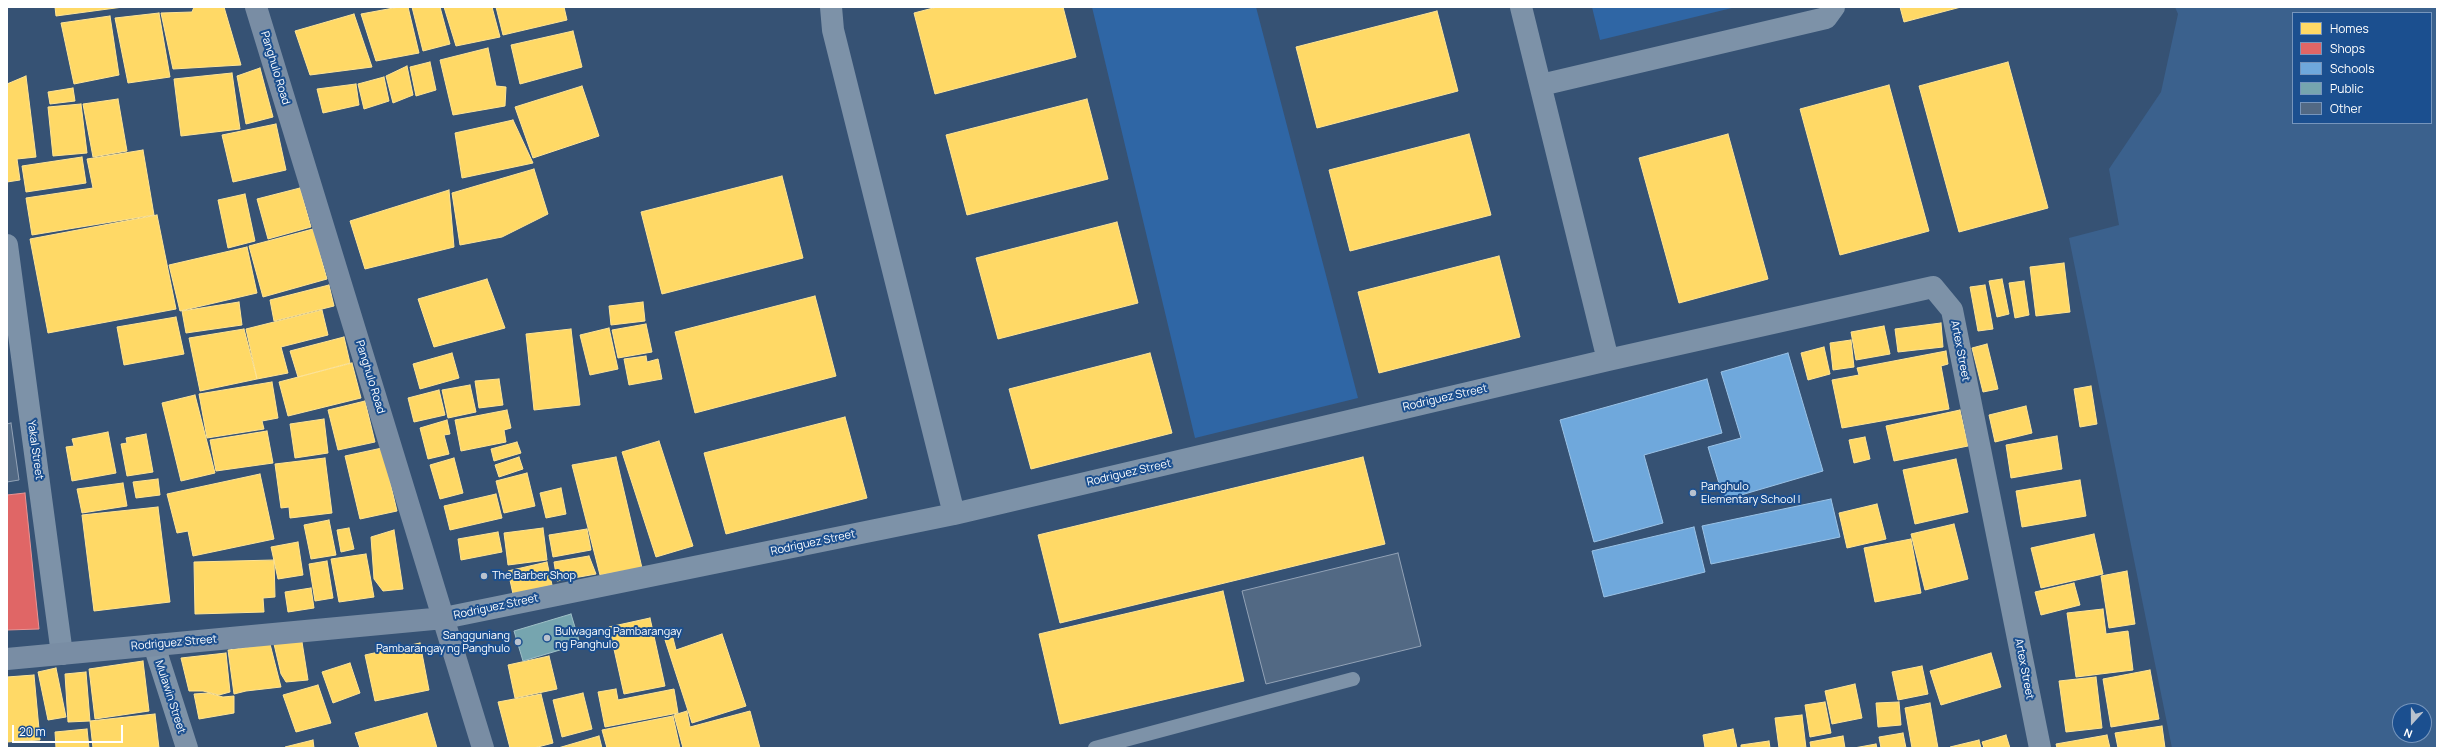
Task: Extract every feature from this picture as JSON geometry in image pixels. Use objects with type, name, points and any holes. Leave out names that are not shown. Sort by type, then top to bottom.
[{"type":"main road","name":"Panghulo Road","points":[[256,7],[483,748]]},
{"type":"main road","name":"Rodriguez Street","points":[[7,660],[444,618]]},
{"type":"street","points":[[831,7],[833,30],[954,514]]},
{"type":"street","points":[[1521,7],[1608,360]]},
{"type":"street","points":[[1540,85],[1826,18],[1834,7]]},
{"type":"street","name":"Yakal Street","points":[[7,245],[62,654]]},
{"type":"street","name":"Artex Street","points":[[1608,360],[1933,287],[1952,310],[2040,748]]},
{"type":"street","name":"Rodriguez Street","points":[[444,618],[954,514],[1608,360]]},
{"type":"street","name":"Mulawin Street","points":[[154,645],[187,748]]},
{"type":"lane","points":[[1095,748],[1353,679]]},
{"type":"shaded area","points":[[1092,7],[1256,7],[1358,398],[1195,438]]},
{"type":"shaded area","points":[[1592,7],[1736,7],[1600,40]]},
{"type":"shaded area","points":[[2175,7],[2437,7],[2437,748],[2172,748],[2069,238],[2119,225],[2109,169],[2161,92],[2178,14]]},
{"type":"building: Homes","points":[[55,7],[123,7],[56,16]]},
{"type":"building: Homes","points":[[194,7],[224,7],[241,65],[173,69],[161,13],[192,12]]},
{"type":"building: Homes","points":[[399,7],[408,7],[419,53],[376,61],[361,14]]},
{"type":"building: Homes","points":[[412,7],[440,7],[450,44],[423,51]]},
{"type":"building: Homes","points":[[444,7],[492,7],[500,37],[456,46]]},
{"type":"building: Homes","points":[[496,7],[564,7],[567,20],[503,35]]},
{"type":"building: Homes","points":[[937,7],[1063,7],[1076,57],[935,94],[914,13]]},
{"type":"building: Homes","points":[[1900,7],[1961,7],[1904,22]]},
{"type":"building: Homes","points":[[1437,11],[1458,91],[1317,128],[1296,47]]},
{"type":"building: Homes","points":[[159,13],[170,77],[128,83],[115,18]]},
{"type":"building: Homes","points":[[354,14],[372,67],[310,75],[295,31]]},
{"type":"building: Homes","points":[[110,16],[119,75],[74,84],[61,23]]},
{"type":"building: Homes","points":[[573,31],[582,67],[520,84],[511,45]]},
{"type":"building: Homes","points":[[488,48],[496,86],[506,87],[505,106],[453,115],[440,60]]},
{"type":"building: Homes","points":[[430,62],[436,90],[416,96],[410,67]]},
{"type":"building: Homes","points":[[2008,62],[2048,208],[1959,232],[1919,86]]},
{"type":"building: Homes","points":[[407,66],[413,95],[393,103],[386,76]]},
{"type":"building: Homes","points":[[260,68],[273,117],[246,124],[237,76]]},
{"type":"building: Homes","points":[[232,73],[240,129],[181,136],[174,79]]},
{"type":"building: Homes","points":[[26,76],[36,157],[17,159],[20,180],[7,182],[7,84]]},
{"type":"building: Homes","points":[[384,77],[389,101],[364,109],[358,84]]},
{"type":"building: Homes","points":[[356,84],[359,105],[323,113],[317,89]]},
{"type":"building: Homes","points":[[1889,85],[1929,231],[1840,255],[1800,109]]},
{"type":"building: Homes","points":[[582,86],[599,136],[533,158],[515,107]]},
{"type":"building: Homes","points":[[73,88],[75,101],[50,104],[48,92]]},
{"type":"building: Homes","points":[[118,99],[127,151],[93,157],[83,104]]},
{"type":"building: Homes","points":[[1087,99],[1108,179],[967,215],[946,135]]},
{"type":"building: Homes","points":[[81,104],[87,153],[53,156],[48,107]]},
{"type":"building: Homes","points":[[513,120],[533,163],[462,178],[455,133]]},
{"type":"building: Homes","points":[[276,124],[286,170],[233,182],[222,135]]},
{"type":"building: Homes","points":[[1469,134],[1491,215],[1350,251],[1329,170]]},
{"type":"building: Homes","points":[[1728,134],[1768,279],[1679,303],[1639,158]]},
{"type":"building: Homes","points":[[143,150],[154,215],[32,235],[26,198],[93,188],[87,159]]},
{"type":"building: Homes","points":[[82,157],[86,183],[26,192],[22,166]]},
{"type":"building: Homes","points":[[534,169],[548,214],[502,237],[460,245],[452,193]]},
{"type":"building: Homes","points":[[782,176],[803,258],[662,294],[641,212]]},
{"type":"building: Homes","points":[[300,188],[311,227],[268,239],[257,199]]},
{"type":"building: Homes","points":[[449,190],[454,247],[365,269],[350,221]]},
{"type":"building: Homes","points":[[245,194],[255,241],[228,248],[218,200]]},
{"type":"building: Homes","points":[[157,215],[176,309],[48,333],[30,239]]},
{"type":"building: Homes","points":[[1117,222],[1138,303],[998,339],[976,258]]},
{"type":"building: Homes","points":[[313,229],[327,279],[263,297],[249,246]]},
{"type":"building: Homes","points":[[247,247],[257,293],[180,311],[169,265]]},
{"type":"building: Homes","points":[[1499,256],[1520,337],[1379,373],[1358,292]]},
{"type":"building: Homes","points":[[2064,263],[2070,312],[2036,316],[2030,267]]},
{"type":"building: Homes","points":[[487,279],[505,328],[434,347],[418,299]]},
{"type":"building: Homes","points":[[2002,279],[2009,314],[1997,317],[1989,281]]},
{"type":"building: Homes","points":[[2024,281],[2029,315],[2015,318],[2009,283]]},
{"type":"building: Homes","points":[[329,285],[334,306],[274,321],[270,300]]},
{"type":"building: Homes","points":[[1985,285],[1993,329],[1978,331],[1970,287]]},
{"type":"building: Homes","points":[[815,296],[836,376],[695,413],[675,332]]},
{"type":"building: Homes","points":[[239,302],[242,325],[186,333],[182,311]]},
{"type":"building: Homes","points":[[643,302],[645,321],[611,325],[609,306]]},
{"type":"building: Homes","points":[[322,310],[328,335],[281,347],[288,373],[257,379],[246,329]]},
{"type":"building: Homes","points":[[176,317],[184,354],[124,365],[117,327]]},
{"type":"building: Homes","points":[[1941,323],[1943,347],[1898,352],[1895,329]]},
{"type":"building: Homes","points":[[646,324],[652,352],[618,358],[612,330]]},
{"type":"building: Homes","points":[[1884,326],[1890,354],[1856,360],[1851,332]]},
{"type":"building: Homes","points":[[609,328],[618,369],[590,375],[580,335]]},
{"type":"building: Homes","points":[[244,329],[257,379],[200,391],[189,338]]},
{"type":"building: Homes","points":[[571,329],[580,405],[534,410],[526,334]]},
{"type":"building: Homes","points":[[344,337],[350,363],[298,377],[290,351]]},
{"type":"building: Homes","points":[[1851,340],[1854,367],[1833,370],[1830,343]]},
{"type":"building: Homes","points":[[1987,344],[1998,389],[1983,392],[1972,348]]},
{"type":"building: Homes","points":[[1824,347],[1830,374],[1808,380],[1801,353]]},
{"type":"building: Homes","points":[[1946,351],[1948,364],[1941,366],[1949,409],[1842,428],[1832,380],[1859,375],[1857,368]]},
{"type":"building: Homes","points":[[452,353],[459,378],[420,389],[413,364]]},
{"type":"building: Homes","points":[[1150,353],[1172,433],[1031,469],[1009,389]]},
{"type":"building: Homes","points":[[646,356],[647,362],[658,359],[662,379],[629,385],[624,359]]},
{"type":"building: Homes","points":[[352,363],[361,398],[288,416],[279,382]]},
{"type":"building: Homes","points":[[499,379],[503,405],[479,408],[475,381]]},
{"type":"building: Homes","points":[[272,382],[278,418],[262,421],[264,429],[207,438],[199,394]]},
{"type":"building: Homes","points":[[470,385],[476,412],[448,418],[442,390]]},
{"type":"building: Homes","points":[[2091,386],[2097,424],[2080,427],[2074,389]]},
{"type":"building: Homes","points":[[439,390],[445,415],[414,422],[408,398]]},
{"type":"building: Homes","points":[[195,395],[215,473],[181,481],[162,403]]},
{"type":"building: Homes","points":[[365,401],[375,442],[338,450],[328,410]]},
{"type":"building: Homes","points":[[2026,406],[2032,433],[1995,442],[1989,415]]},
{"type":"building: Homes","points":[[507,410],[511,428],[504,430],[506,442],[461,451],[455,420]]},
{"type":"building: Homes","points":[[1960,410],[1968,446],[1894,461],[1886,426]]},
{"type":"building: Homes","points":[[845,417],[867,498],[726,534],[704,453]]},
{"type":"building: Homes","points":[[324,419],[328,453],[295,458],[290,424]]},
{"type":"building: Homes","points":[[447,420],[450,434],[444,435],[449,454],[428,459],[420,428]]},
{"type":"building: Homes","points":[[267,431],[273,463],[216,471],[210,440]]},
{"type":"building: Homes","points":[[108,432],[116,473],[72,481],[66,447],[74,446],[72,439]]},
{"type":"building: Homes","points":[[146,434],[153,472],[127,476],[121,444],[127,443],[126,438]]},
{"type":"building: Homes","points":[[2057,436],[2062,469],[2011,478],[2006,445]]},
{"type":"building: Homes","points":[[1865,437],[1870,459],[1854,463],[1849,440]]},
{"type":"building: Homes","points":[[659,441],[693,546],[656,557],[622,452]]},
{"type":"building: Homes","points":[[517,442],[521,453],[494,461],[491,449]]},
{"type":"building: Homes","points":[[382,448],[397,511],[360,519],[345,456]]},
{"type":"building: Homes","points":[[519,457],[523,469],[499,477],[495,465]]},
{"type":"building: Homes","points":[[616,457],[642,568],[600,575],[572,465]]},
{"type":"building: Homes","points":[[1363,457],[1385,544],[1060,623],[1038,535]]},
{"type":"building: Homes","points":[[325,458],[332,513],[290,518],[289,507],[281,508],[275,464]]},
{"type":"building: Homes","points":[[454,458],[463,493],[440,499],[430,465]]},
{"type":"building: Homes","points":[[1956,459],[1968,512],[1915,524],[1903,470]]},
{"type":"building: Homes","points":[[527,473],[535,506],[504,513],[496,481]]},
{"type":"building: Homes","points":[[260,474],[274,539],[193,556],[188,531],[177,533],[167,494]]},
{"type":"building: Homes","points":[[158,479],[160,495],[136,498],[133,482]]},
{"type":"building: Homes","points":[[2080,480],[2086,516],[2022,527],[2016,491]]},
{"type":"building: Homes","points":[[123,483],[127,506],[82,513],[77,489]]},
{"type":"building: Homes","points":[[561,488],[566,514],[546,518],[540,493]]},
{"type":"building: Homes","points":[[496,494],[502,518],[450,530],[444,506]]},
{"type":"building: Homes","points":[[1877,504],[1886,539],[1847,548],[1839,513]]},
{"type":"building: Homes","points":[[158,507],[170,602],[94,611],[82,515]]},
{"type":"building: Homes","points":[[329,520],[336,555],[311,559],[304,525]]},
{"type":"building: Homes","points":[[1954,524],[1968,579],[1925,590],[1911,534]]},
{"type":"building: Homes","points":[[349,528],[354,549],[341,552],[337,530]]},
{"type":"building: Homes","points":[[543,528],[547,560],[508,565],[504,533]]},
{"type":"building: Homes","points":[[587,529],[591,550],[553,557],[549,535]]},
{"type":"building: Homes","points":[[394,530],[403,589],[383,591],[374,579],[371,537]]},
{"type":"building: Homes","points":[[498,532],[502,552],[461,560],[458,539]]},
{"type":"building: Homes","points":[[2094,534],[2103,574],[2041,588],[2031,548]]},
{"type":"building: Homes","points":[[1911,539],[1921,593],[1875,602],[1864,548]]},
{"type":"building: Homes","points":[[298,542],[303,575],[278,579],[271,547]]},
{"type":"building: Homes","points":[[366,554],[374,597],[339,602],[331,559]]},
{"type":"building: Homes","points":[[589,556],[596,574],[557,581],[554,562]]},
{"type":"building: Homes","points":[[274,560],[275,597],[263,598],[264,612],[195,614],[194,562]]},
{"type":"building: Homes","points":[[327,561],[333,598],[315,601],[309,564]]},
{"type":"building: Homes","points":[[547,562],[552,585],[513,594],[508,571]]},
{"type":"building: Homes","points":[[2127,571],[2135,624],[2109,628],[2101,576]]},
{"type":"building: Homes","points":[[2074,583],[2080,605],[2041,615],[2035,592]]},
{"type":"building: Homes","points":[[311,588],[314,608],[288,612],[285,592]]},
{"type":"building: Homes","points":[[1223,591],[1244,681],[1060,724],[1039,634]]},
{"type":"building: Homes","points":[[2103,609],[2106,634],[2128,631],[2133,670],[2076,677],[2067,613]]},
{"type":"building: Homes","points":[[650,618],[665,686],[624,694],[609,627]]},
{"type":"building: Homes","points":[[722,634],[746,706],[692,723],[665,640],[673,638],[676,650]]},
{"type":"building: Homes","points":[[302,642],[308,680],[286,682],[281,674],[274,644]]},
{"type":"building: Homes","points":[[420,643],[429,690],[375,701],[365,655]]},
{"type":"building: Homes","points":[[270,644],[281,687],[234,694],[228,650]]},
{"type":"building: Homes","points":[[226,653],[230,692],[219,695],[203,691],[189,691],[181,658]]},
{"type":"building: Homes","points":[[1991,653],[2001,687],[1941,705],[1930,671]]},
{"type":"building: Homes","points":[[549,656],[557,689],[515,698],[508,665]]},
{"type":"building: Homes","points":[[143,661],[149,711],[95,719],[89,669]]},
{"type":"building: Homes","points":[[350,663],[360,693],[333,703],[322,672]]},
{"type":"building: Homes","points":[[1922,666],[1928,694],[1898,700],[1892,672]]},
{"type":"building: Homes","points":[[56,668],[66,717],[48,720],[38,672]]},
{"type":"building: Homes","points":[[2150,670],[2159,719],[2111,727],[2103,679]]},
{"type":"building: Homes","points":[[86,672],[90,721],[68,722],[65,674]]},
{"type":"building: Homes","points":[[34,675],[40,740],[7,742],[7,677]]},
{"type":"building: Homes","points":[[2096,677],[2102,728],[2066,732],[2059,681]]},
{"type":"building: Homes","points":[[1855,684],[1862,718],[1832,724],[1825,691]]},
{"type":"building: Homes","points":[[318,685],[331,723],[296,732],[283,695]]},
{"type":"building: Homes","points":[[616,689],[618,700],[674,689],[678,713],[605,727],[598,692]]},
{"type":"building: Homes","points":[[208,693],[223,697],[234,696],[234,713],[199,719],[194,694]]},
{"type":"building: Homes","points":[[583,693],[592,729],[562,737],[553,700]]},
{"type":"building: Homes","points":[[541,694],[553,743],[534,748],[510,748],[498,702]]},
{"type":"building: Homes","points":[[1825,702],[1831,733],[1810,737],[1805,705]]},
{"type":"building: Homes","points":[[1899,702],[1901,725],[1878,727],[1876,703]]},
{"type":"building: Homes","points":[[1930,703],[1938,748],[1912,748],[1905,708]]},
{"type":"building: Homes","points":[[687,711],[690,727],[750,711],[760,748],[683,748],[674,715]]},
{"type":"building: Homes","points":[[427,713],[437,748],[360,748],[355,733]]},
{"type":"building: Homes","points":[[155,714],[159,748],[93,748],[90,721]]},
{"type":"building: Homes","points":[[1802,715],[1806,748],[1779,748],[1775,718]]},
{"type":"building: Homes","points":[[673,716],[680,748],[607,748],[602,730]]},
{"type":"building: Homes","points":[[2162,726],[2165,748],[2118,748],[2115,733]]},
{"type":"building: Homes","points":[[87,729],[89,748],[56,748],[55,732]]},
{"type":"building: Homes","points":[[1733,729],[1737,748],[1705,748],[1703,735]]},
{"type":"building: Homes","points":[[1903,733],[1906,748],[1881,748],[1879,737]]},
{"type":"building: Homes","points":[[2006,735],[2010,748],[1984,748],[1982,742]]},
{"type":"building: Homes","points":[[2107,735],[2110,748],[2057,748],[2056,744]]},
{"type":"building: Homes","points":[[599,736],[602,748],[558,748]]},
{"type":"building: Homes","points":[[1843,736],[1845,748],[1811,748],[1810,742]]},
{"type":"building: Homes","points":[[313,740],[314,748],[285,748],[285,747]]},
{"type":"building: Homes","points":[[1979,740],[1981,748],[1950,748],[1950,747]]},
{"type":"building: Homes","points":[[1769,741],[1770,748],[1741,748],[1741,745]]},
{"type":"building: Homes","points":[[1876,744],[1877,748],[1854,748]]},
{"type":"building: Shops","points":[[25,493],[39,629],[7,630],[7,495]]},
{"type":"building: Schools","points":[[1788,353],[1823,471],[1724,500],[1708,447],[1741,438],[1721,372]]},
{"type":"building: Schools","points":[[1707,379],[1722,433],[1644,455],[1663,523],[1594,542],[1560,420]]},
{"type":"building: Schools","points":[[1831,499],[1840,537],[1711,564],[1702,526]]},
{"type":"building: Schools","points":[[1694,527],[1705,572],[1604,597],[1592,551]]},
{"type":"building: Public","name":"Bulwagang Pambarangay ng Panghulo","points":[[571,614],[580,644],[523,661],[514,631]]},
{"type":"building: Other","points":[[11,423],[19,480],[7,482],[7,424]]},
{"type":"building: Other","points":[[1398,553],[1421,646],[1266,684],[1242,591]]},
{"type":"place","name":"Panghulo Elementary School I","points":[[1693,493]]},
{"type":"place","name":"The Barber Shop","points":[[484,576]]},
{"type":"place","name":"Bulwagang Pambarangay ng Panghulo","points":[[547,638]]},
{"type":"place","name":"Sangguniang Pambarangay ng Panghulo","points":[[518,642]]}]
